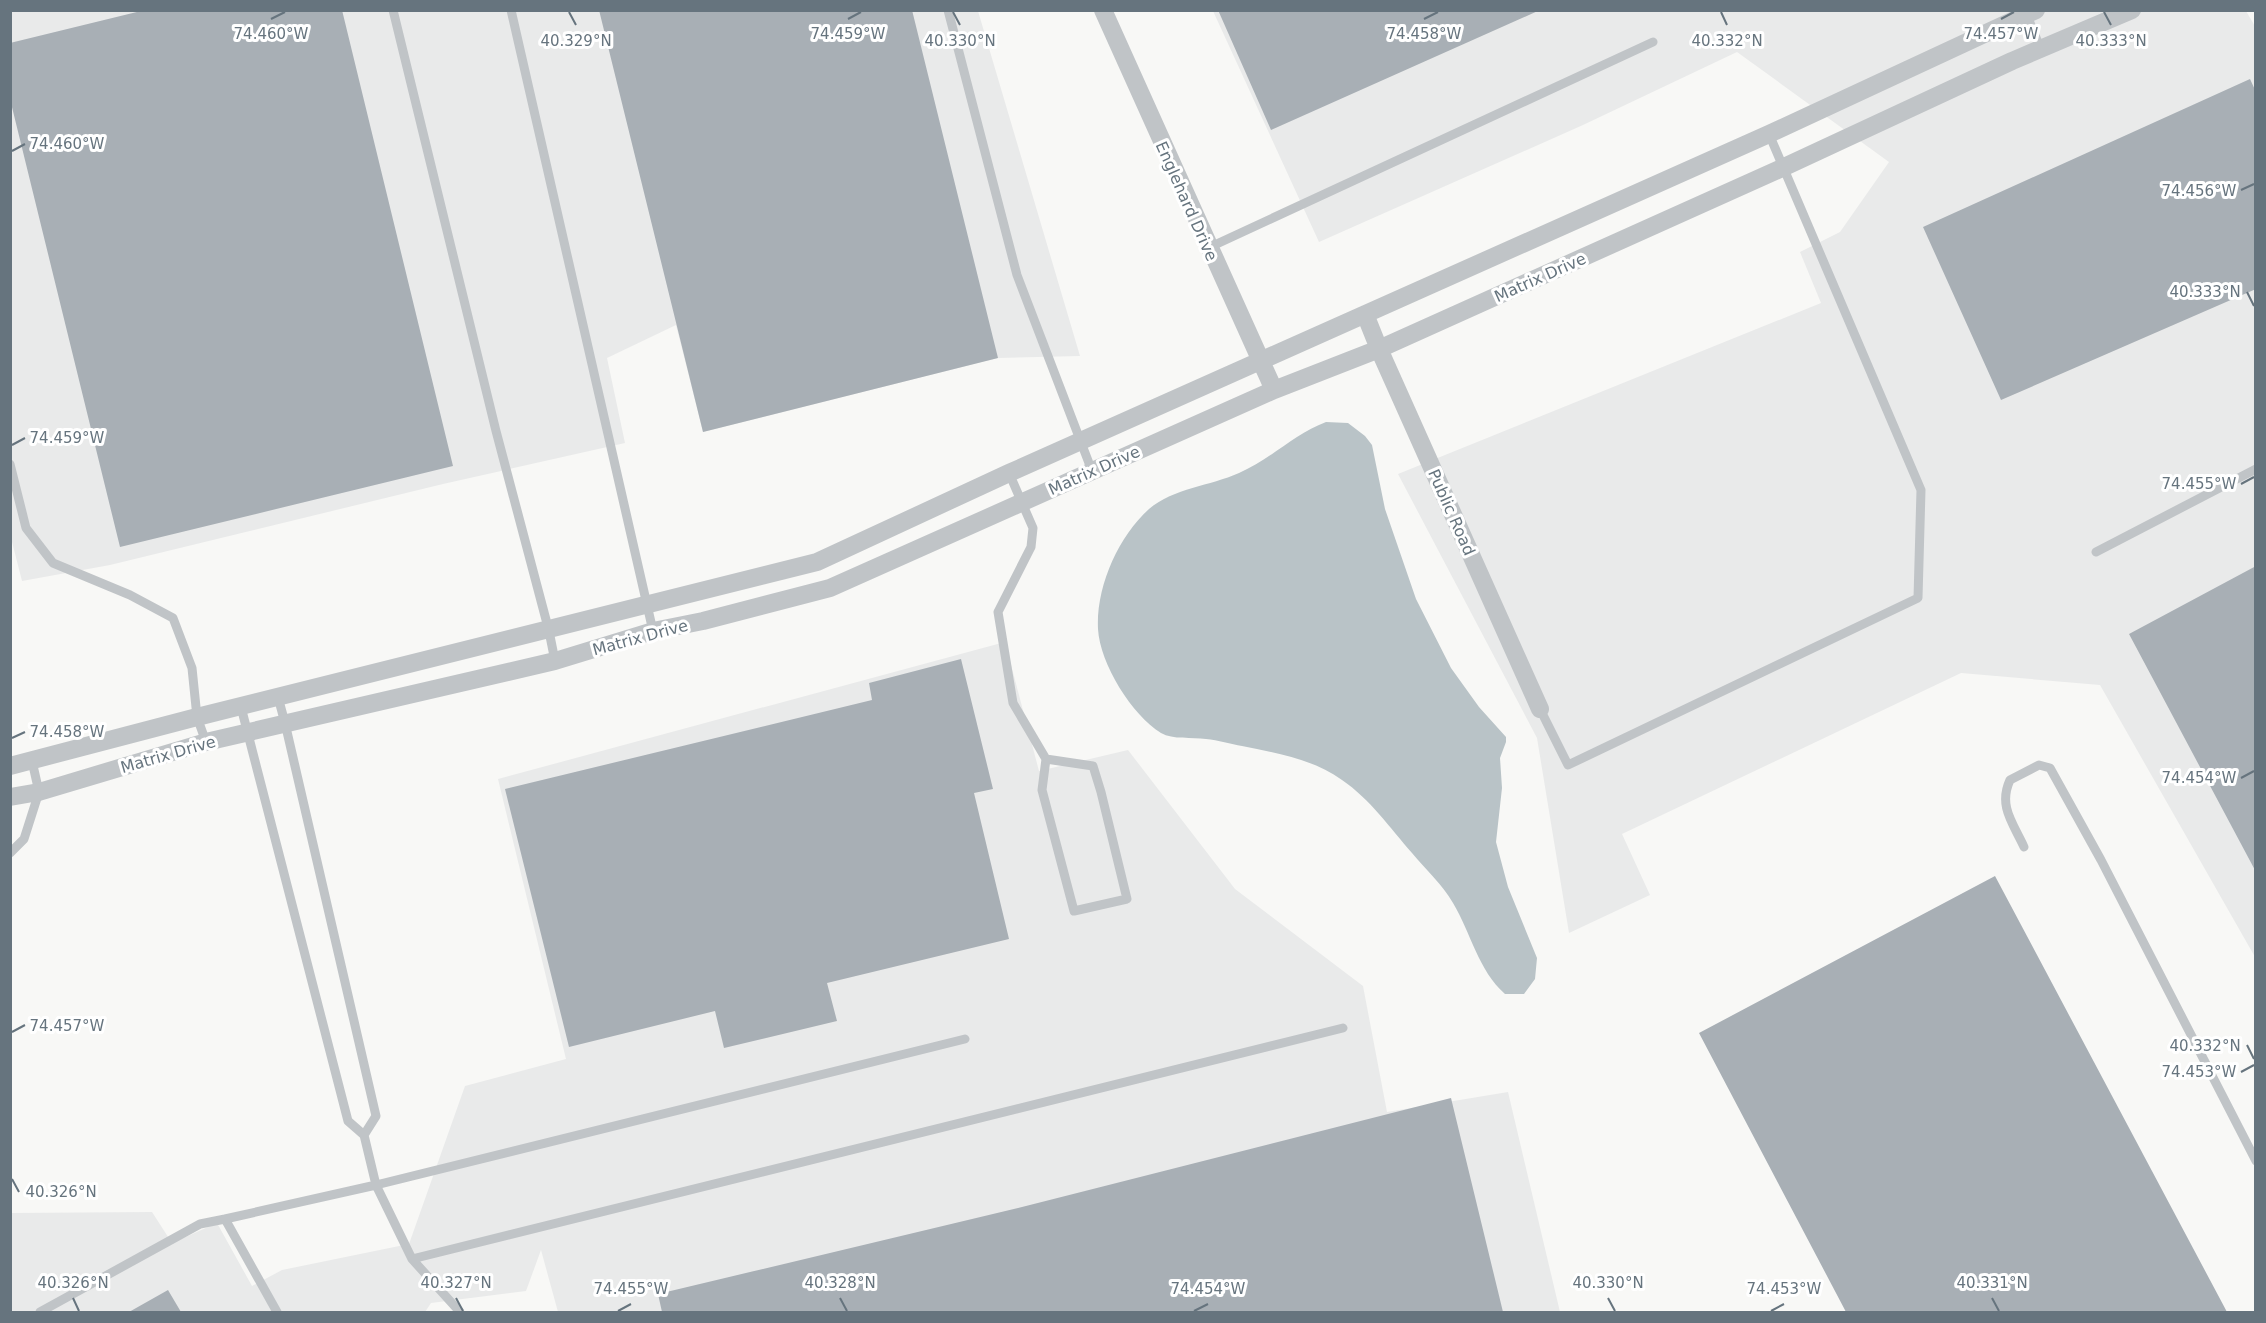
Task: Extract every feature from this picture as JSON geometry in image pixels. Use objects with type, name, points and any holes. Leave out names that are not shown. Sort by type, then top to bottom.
[{"type":"street","name":"Englehard Drive","points":[[1103,10],[1208,248],[1274,390]]},
{"type":"street","name":"Matrix Drive","points":[[10,796],[39,792],[206,742],[555,661],[653,631],[703,621],[830,588],[1274,390],[1379,349],[2132,10]]},
{"type":"street","name":"Matrix Drive","points":[[10,766],[817,562],[1009,473],[1769,134],[2029,12]]},
{"type":"street","name":"Public Road","points":[[1365,314],[1540,709]]},
{"type":"lane","points":[[393,10],[555,661]]},
{"type":"lane","points":[[511,10],[653,631]]},
{"type":"lane","points":[[948,10],[1017,275],[1092,471]]},
{"type":"lane","points":[[2029,12],[2041,50]]},
{"type":"lane","points":[[1208,248],[1653,42]]},
{"type":"lane","points":[[1540,709],[1568,765],[1918,598],[1921,490],[1769,134]]},
{"type":"lane","points":[[10,464],[26,528],[53,564],[130,595],[173,618],[192,668],[197,717],[206,742]]},
{"type":"lane","points":[[2096,552],[2256,468]]},
{"type":"lane","points":[[1009,473],[1033,528],[1031,548],[998,612],[1013,703],[1046,759],[1042,790],[1074,911],[1127,899],[1093,766],[1046,759]]},
{"type":"lane","points":[[278,697],[376,1116],[364,1135]]},
{"type":"lane","points":[[241,707],[348,1120],[364,1135],[376,1185],[412,1259],[460,1312]]},
{"type":"lane","points":[[10,853],[24,838],[39,792],[32,761]]},
{"type":"lane","points":[[2024,847],[2005,807],[2006,789],[2010,780],[2039,765],[2050,768],[2090,839],[2256,1161]]},
{"type":"lane","points":[[412,1259],[1343,1028]]},
{"type":"lane","points":[[40,1312],[200,1224],[376,1185],[965,1039]]},
{"type":"lane","points":[[225,1219],[277,1312]]},
{"type":"shaded area","points":[[10,11],[978,11],[1080,356],[998,358],[703,432],[676,325],[607,358],[625,443],[443,484],[110,565],[22,581],[10,534]]},
{"type":"shaded area","points":[[1213,11],[2246,11],[2256,28],[2255,957],[2100,685],[1961,673],[1622,834],[1650,895],[1569,933],[1537,738],[1398,474],[1821,303],[1800,252],[1840,232],[1889,162],[1737,52],[1583,125],[1319,242]]},
{"type":"shaded area","points":[[1326,422],[1348,423],[1365,436],[1372,445],[1385,509],[1416,599],[1451,668],[1479,707],[1506,737],[1500,758],[1502,788],[1496,842],[1508,887],[1537,958],[1535,979],[1524,994],[1505,994],[1496,984],[1481,963],[1453,903],[1444,890],[1362,796],[1331,773],[1307,762],[1215,740],[1177,737],[1161,733],[1139,714],[1119,687],[1100,643],[1098,613],[1105,580],[1119,548],[1138,520],[1149,509],[1170,496],[1250,468],[1303,433]]},
{"type":"shaded area","points":[[1005,642],[1039,771],[1128,750],[1235,889],[1363,986],[1387,1112],[1508,1092],[1560,1312],[558,1312],[541,1250],[526,1291],[431,1303],[425,1312],[11,1312],[10,1213],[152,1212],[172,1243],[217,1223],[252,1286],[282,1270],[409,1244],[465,1086],[566,1059],[498,779]]},
{"type":"building","points":[[145,10],[342,10],[453,466],[120,547],[10,99],[10,43]]},
{"type":"building","points":[[599,10],[912,10],[998,358],[703,432]]},
{"type":"building","points":[[1218,10],[1540,10],[1271,130]]},
{"type":"building","points":[[2250,79],[2256,92],[2256,289],[2001,400],[1923,227]]},
{"type":"building","points":[[2256,566],[2256,872],[2129,634]]},
{"type":"building","points":[[961,659],[993,789],[974,793],[1009,939],[827,983],[837,1021],[724,1048],[715,1011],[569,1047],[505,789],[872,700],[869,683]]},
{"type":"building","points":[[1995,876],[2227,1312],[1846,1312],[1699,1033]]},
{"type":"building","points":[[1451,1098],[1503,1312],[662,1312],[658,1294],[1022,1207]]},
{"type":"building","points":[[168,1290],[181,1312],[129,1312]]}]
